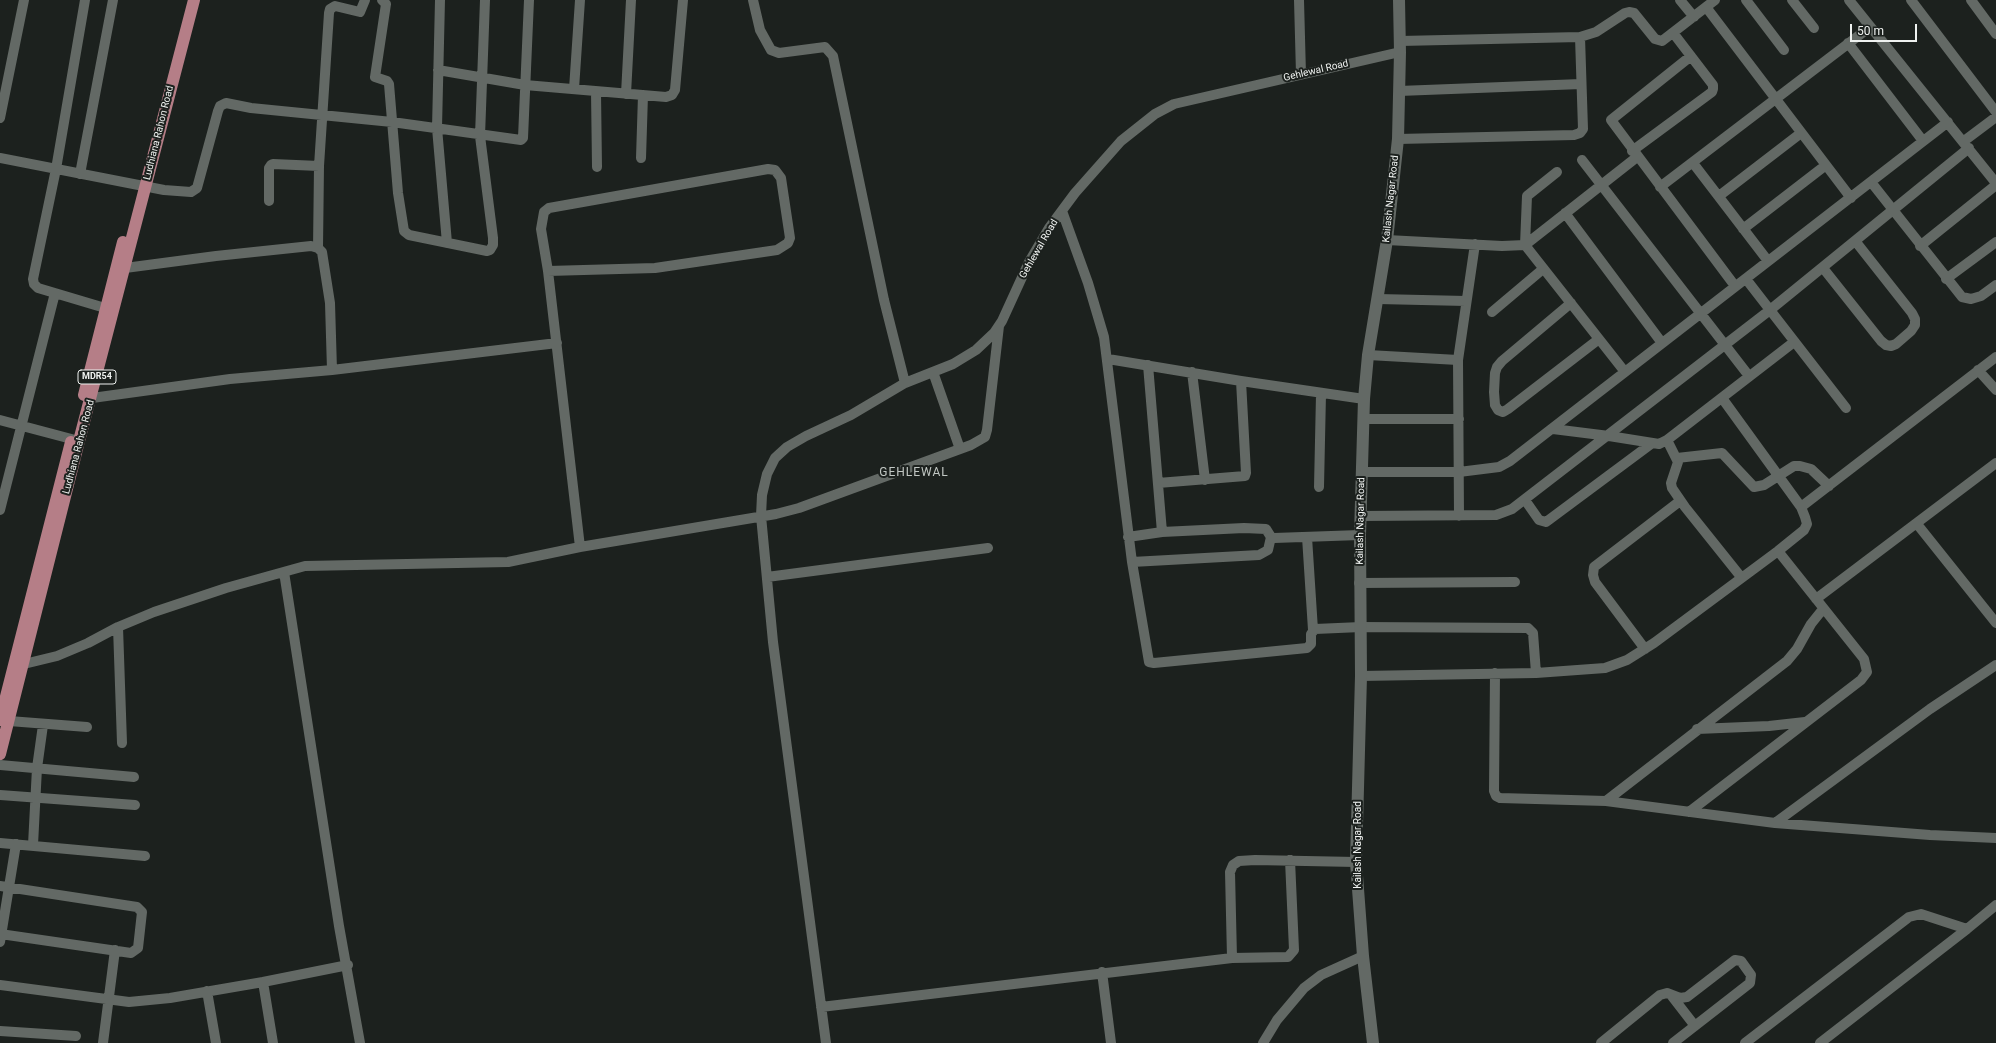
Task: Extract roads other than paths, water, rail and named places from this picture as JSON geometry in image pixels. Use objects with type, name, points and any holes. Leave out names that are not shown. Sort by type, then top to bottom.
[{"type":"main road","name":"Ludhiana Rahon Road","points":[[75,440],[92,398],[125,268],[142,185],[186,0]]},
{"type":"main road","name":"Ludhiana Rahon Road","points":[[0,754],[4,720],[75,440],[105,308],[142,185],[194,0]]},
{"type":"street","points":[[0,118],[24,0]]},
{"type":"street","points":[[85,0],[56,169],[33,279],[34,284],[38,288],[105,308]]},
{"type":"street","points":[[318,248],[319,166],[330,10],[335,6],[360,12],[365,0]]},
{"type":"street","points":[[382,0],[386,4],[375,77],[387,81],[390,84],[398,193],[404,231],[409,235],[487,251],[493,245],[480,136],[485,0]]},
{"type":"street","points":[[440,0],[437,128],[446,243]]},
{"type":"street","points":[[0,158],[182,192],[194,191],[218,111],[223,103],[251,108],[392,122],[480,136],[521,140],[529,0]]},
{"type":"street","points":[[574,89],[580,0]]},
{"type":"street","points":[[626,94],[631,0]]},
{"type":"street","points":[[438,70],[525,85],[666,97],[672,95],[675,90],[683,0]]},
{"type":"street","points":[[753,0],[760,30],[771,50],[779,53],[824,47],[833,56],[884,300],[904,383]]},
{"type":"street","points":[[1299,0],[1301,74]]},
{"type":"street","name":"Kailash Nagar Road","points":[[1373,1043],[1363,956],[1356,862],[1361,676],[1359,583],[1360,535],[1365,419],[1364,399],[1368,355],[1387,240],[1398,139],[1400,46],[1398,0]]},
{"type":"street","points":[[1680,0],[1694,16]]},
{"type":"street","points":[[1387,240],[1502,246],[1525,245],[1601,185],[1635,154],[1712,92],[1713,85],[1674,34],[1715,0]]},
{"type":"street","points":[[1746,0],[1784,50]]},
{"type":"street","points":[[1792,0],[1814,28]]},
{"type":"street","points":[[1849,0],[1996,184],[1920,246]]},
{"type":"street","points":[[1361,516],[1459,516],[1504,513],[1525,500],[1856,242],[1893,211],[1995,118],[1911,0]]},
{"type":"street","points":[[1971,0],[1996,34]]},
{"type":"street","points":[[80,174],[109,1]]},
{"type":"street","points":[[1706,7],[1851,198]]},
{"type":"street","name":"Gehlewal Road","points":[[826,1043],[773,642],[761,516],[762,495],[767,474],[775,458],[787,448],[806,436],[851,416],[904,383],[965,358],[994,333],[999,326],[1029,262],[1049,228],[1062,211],[1104,158],[1121,141],[1154,114],[1174,104],[1301,74],[1400,46],[1580,37],[1596,32],[1625,13],[1629,12],[1634,13],[1658,41],[1662,41],[1674,34]]},
{"type":"street","points":[[1660,187],[1693,163],[1774,98],[1870,27]]},
{"type":"street","points":[[1398,139],[1574,135],[1580,133],[1583,129],[1580,37]]},
{"type":"street","points":[[1848,43],[1923,141]]},
{"type":"street","points":[[1690,56],[1611,120],[1735,286]]},
{"type":"street","points":[[1399,91],[1581,84]]},
{"type":"street","points":[[596,92],[597,167]]},
{"type":"street","points":[[641,158],[643,96]]},
{"type":"street","points":[[1362,472],[1459,472],[1499,467],[1510,461],[1948,122]]},
{"type":"street","points":[[1719,196],[1801,133]]},
{"type":"street","points":[[1582,160],[1748,376]]},
{"type":"street","points":[[1693,163],[1768,261]]},
{"type":"street","points":[[269,201],[269,168],[271,165],[319,166]]},
{"type":"street","points":[[1743,229],[1826,166]]},
{"type":"street","points":[[548,271],[655,268],[782,248],[790,238],[791,232],[782,178],[775,170],[768,169],[549,208],[544,212],[541,230],[557,343],[580,548]]},
{"type":"street","points":[[1557,172],[1526,196],[1525,245],[1625,372]]},
{"type":"street","points":[[1871,182],[1962,298],[1970,299],[1981,296],[1996,285]]},
{"type":"street","points":[[1062,211],[1097,310],[1108,359],[1128,536],[1149,662],[1154,663],[1307,648],[1311,644],[1313,630],[1307,537]]},
{"type":"street","points":[[1565,213],[1662,343]]},
{"type":"street","points":[[1823,268],[1881,341],[1886,345],[1891,346],[1896,344],[1911,331],[1915,325],[1915,319],[1912,313],[1856,242]]},
{"type":"street","points":[[1946,279],[1996,242]]},
{"type":"street","points":[[1459,516],[1458,360],[1475,244]]},
{"type":"street","points":[[125,268],[223,255],[310,246],[318,248],[322,252],[330,303],[332,370]]},
{"type":"street","points":[[1492,312],[1544,269]]},
{"type":"street","points":[[1746,279],[1846,408]]},
{"type":"street","points":[[0,510],[55,293]]},
{"type":"street","points":[[1378,299],[1466,301]]},
{"type":"street","points":[[1571,303],[1502,361],[1497,367],[1495,373],[1494,392],[1495,405],[1498,410],[1503,412],[1508,409],[1599,339]]},
{"type":"street","points":[[19,663],[58,656],[88,643],[118,627],[154,612],[305,566],[508,562],[799,508],[981,441],[985,437],[990,410],[999,326]]},
{"type":"street","points":[[1553,429],[1659,444],[1667,440],[1794,342]]},
{"type":"street","points":[[92,398],[222,380],[332,370],[557,343]]},
{"type":"street","points":[[1368,355],[1458,360]]},
{"type":"street","points":[[1801,507],[1996,357]]},
{"type":"street","points":[[1108,359],[1321,394],[1364,399]]},
{"type":"street","points":[[1148,365],[1162,532]]},
{"type":"street","points":[[1978,370],[1996,390]]},
{"type":"street","points":[[933,372],[960,448]]},
{"type":"street","points":[[1192,372],[1205,480]]},
{"type":"street","points":[[1158,483],[1241,478],[1246,473],[1241,381]]},
{"type":"street","points":[[1319,487],[1321,394]]},
{"type":"street","points":[[1361,676],[1536,673],[1605,668],[1627,660],[1645,649],[1778,552],[1804,530],[1807,524],[1801,507],[1722,398]]},
{"type":"street","points":[[1365,419],[1459,419]]},
{"type":"street","points":[[0,420],[75,440]]},
{"type":"street","points":[[1667,440],[1677,458],[1678,467],[1671,483],[1672,488],[1680,501],[1741,578]]},
{"type":"street","points":[[1525,500],[1540,520],[1546,522],[1651,444]]},
{"type":"street","points":[[1677,458],[1722,453],[1728,457],[1754,487],[1764,485],[1794,466],[1806,466],[1829,486]]},
{"type":"street","points":[[1816,600],[1996,463]]},
{"type":"street","points":[[1645,649],[1595,582],[1593,575],[1594,568],[1680,501]]},
{"type":"street","points":[[1917,524],[1996,623]]},
{"type":"street","points":[[1128,536],[1162,532],[1263,528],[1267,530],[1271,537],[1268,550],[1259,555],[1132,562]]},
{"type":"street","points":[[1271,537],[1360,535]]},
{"type":"street","points":[[767,577],[988,548]]},
{"type":"street","points":[[1689,812],[1861,680],[1867,672],[1864,659],[1778,552]]},
{"type":"street","points":[[284,572],[360,1043]]},
{"type":"street","points":[[1359,583],[1515,582]]},
{"type":"street","points":[[1606,801],[1697,729],[1787,661],[1797,649],[1811,624],[1823,608]]},
{"type":"street","points":[[118,627],[122,743]]},
{"type":"street","points":[[1313,630],[1361,627],[1528,628],[1533,633],[1536,673]]},
{"type":"street","points":[[1775,823],[1930,709],[1996,665]]},
{"type":"street","points":[[1495,673],[1494,791],[1496,796],[1505,799],[1606,801],[1775,823],[1930,835],[1996,838]]},
{"type":"street","points":[[4,720],[43,725],[87,727]]},
{"type":"street","points":[[1697,729],[1769,726],[1805,722]]},
{"type":"street","points":[[33,845],[35,798],[43,725]]},
{"type":"street","points":[[0,765],[134,777]]},
{"type":"street","points":[[0,795],[135,805]]},
{"type":"street","points":[[0,843],[145,856]]},
{"type":"street","points":[[5,887],[141,909],[142,912],[137,949],[131,953],[0,937],[5,887],[16,844]]},
{"type":"street","points":[[821,1007],[1102,972],[1232,958],[1288,957],[1293,953],[1290,860]]},
{"type":"street","points":[[1232,958],[1230,872],[1233,865],[1239,861],[1290,860],[1356,862]]},
{"type":"street","points":[[1820,1043],[1996,905]]},
{"type":"street","points":[[1745,1043],[1915,914],[1926,915],[1967,929]]},
{"type":"street","points":[[103,1043],[115,950]]},
{"type":"street","points":[[1263,1043],[1277,1020],[1304,988],[1321,975],[1363,956]]},
{"type":"street","points":[[1601,1043],[1665,993],[1687,997],[1735,960],[1741,961],[1751,975],[1750,983],[1673,1043]]},
{"type":"street","points":[[0,985],[129,1002],[147,1001],[263,982],[348,965]]},
{"type":"street","points":[[1102,972],[1111,1043]]},
{"type":"street","points":[[263,982],[273,1043]]},
{"type":"street","points":[[207,991],[216,1043]]},
{"type":"street","points":[[1671,995],[1695,1026]]},
{"type":"street","points":[[0,1031],[76,1036]]},
{"type":"district","name":"GEHLEWAL","points":[[914,473]]}]
